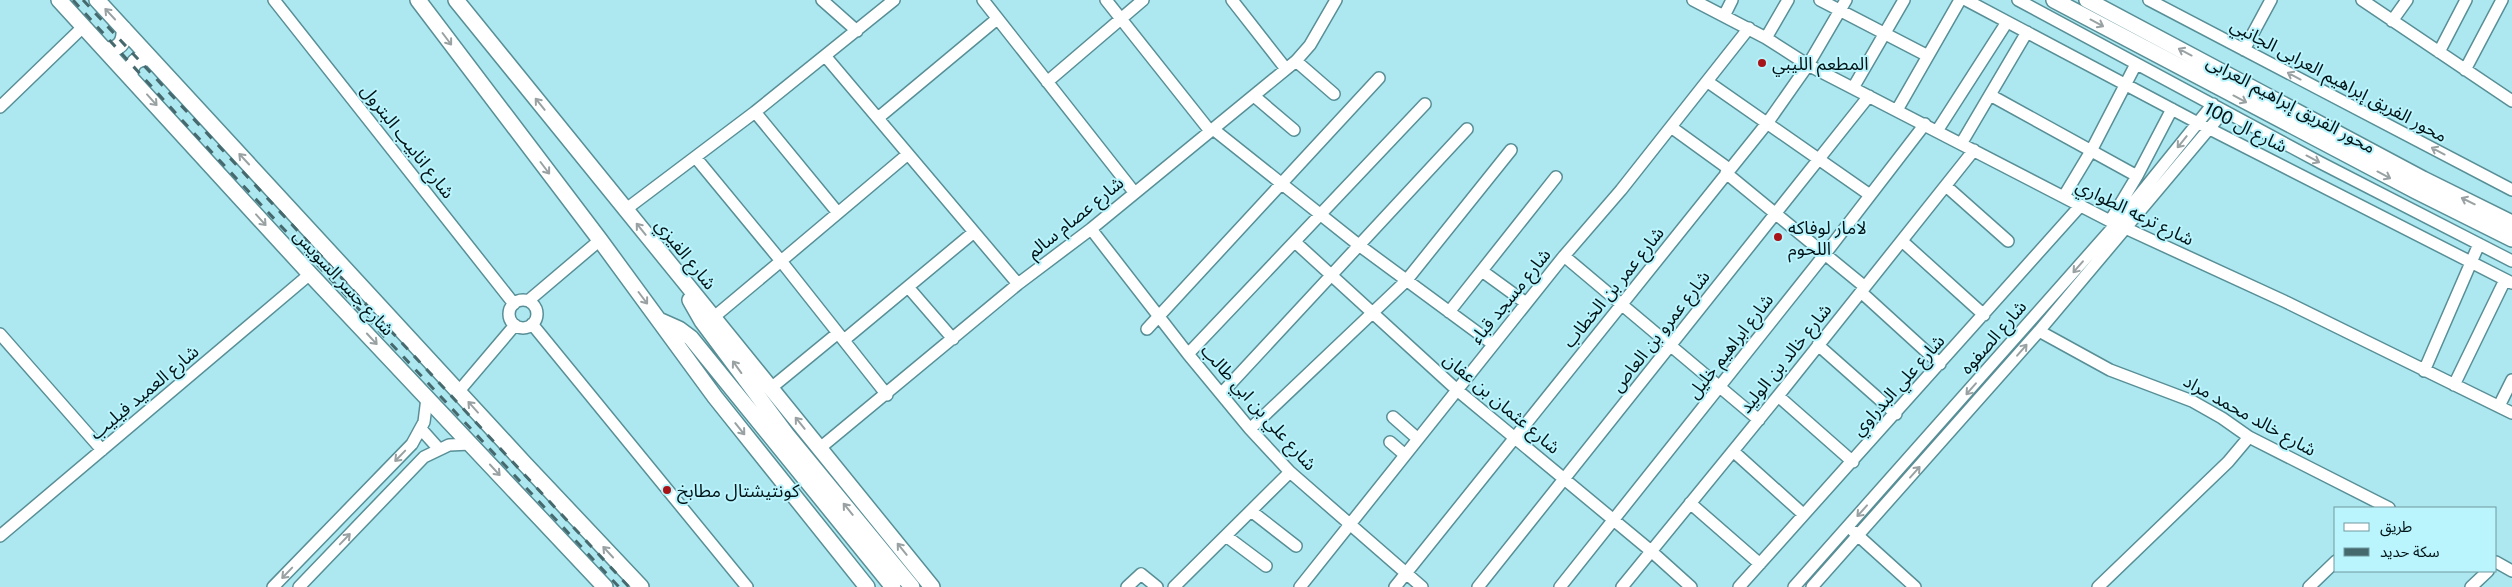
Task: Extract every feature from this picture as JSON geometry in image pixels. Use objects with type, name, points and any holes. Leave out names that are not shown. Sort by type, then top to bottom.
[{"type":"main road","name":"شارع جسر السويس","points":[[59,0],[310,274],[605,587]]},
{"type":"main road","name":"شارع جسر السويس","points":[[97,0],[641,587]]},
{"type":"main road","points":[[418,0],[600,240],[715,397],[867,587]]},
{"type":"main road","name":"شارع الفيزي","points":[[456,0],[932,587]]},
{"type":"main road","name":"محور الفريق إبراهيم العرابى","points":[[2054,0],[2408,187],[2512,239]]},
{"type":"main road","name":"محور الفريق إبراهيم العرابى","points":[[2087,0],[2423,179],[2512,222]]},
{"type":"main road","points":[[106,50],[114,50],[121,45],[124,38],[124,30]]},
{"type":"main road","points":[[130,77],[130,68],[135,61],[142,58],[150,58]]},
{"type":"main road","points":[[686,285],[697,314],[769,411],[912,587]]},
{"type":"main road","points":[[660,321],[678,329],[691,338],[893,587]]},
{"type":"street","name":"شارع انابيب البترول","points":[[274,0],[514,304]]},
{"type":"street","points":[[822,0],[857,31]]},
{"type":"street","points":[[625,210],[696,158],[826,57],[894,0]]},
{"type":"street","points":[[983,0],[1134,192]]},
{"type":"street","points":[[1106,0],[1212,130],[1360,246],[1493,344]]},
{"type":"street","points":[[1048,82],[1143,0]]},
{"type":"street","points":[[1232,0],[1286,69]]},
{"type":"street","name":"شارع عصام سالم","points":[[820,448],[1018,284],[1091,229],[1296,61],[1310,45],[1336,0]]},
{"type":"street","name":"شارع ترعه الطواري","points":[[1693,0],[1749,28],[1808,65],[2117,225],[2286,302],[2512,413]]},
{"type":"street","points":[[1724,16],[1732,0]]},
{"type":"street","points":[[1766,38],[1788,0]]},
{"type":"street","points":[[1820,0],[1928,56]]},
{"type":"street","name":"شارع عمر بن الخطاب","points":[[1395,587],[1768,122],[1808,65],[1846,0]]},
{"type":"street","points":[[1853,88],[1904,0]]},
{"type":"street","points":[[1897,110],[1960,0]]},
{"type":"street","name":"شارع ال 100","points":[[1966,0],[2172,109],[2509,281]]},
{"type":"street","points":[[2018,0],[2224,111],[2512,261]]},
{"type":"street","name":"محور الفريق إبراهيم العرابى الجانبي","points":[[2149,0],[2512,190]]},
{"type":"street","points":[[2244,50],[2271,0]]},
{"type":"street","points":[[2362,0],[2512,101]]},
{"type":"street","points":[[2392,21],[2407,0]]},
{"type":"street","points":[[2439,52],[2466,0]]},
{"type":"street","points":[[2465,70],[2502,0]]},
{"type":"street","points":[[878,118],[998,18]]},
{"type":"street","points":[[1937,131],[2007,22]]},
{"type":"street","points":[[0,107],[84,26]]},
{"type":"street","name":"شارع مسجد قباء","points":[[1300,587],[1526,303],[1708,82],[1749,28]]},
{"type":"street","points":[[1961,144],[2026,32]]},
{"type":"street","points":[[826,57],[1018,284]]},
{"type":"street","points":[[1296,61],[1334,94]]},
{"type":"street","points":[[2064,196],[2092,151],[2136,64]]},
{"type":"street","points":[[1147,329],[1379,78]]},
{"type":"street","points":[[1708,82],[1768,122],[1870,195]]},
{"type":"street","points":[[1254,96],[1294,130]]},
{"type":"street","name":"شارع عمرو بن العاص","points":[[1478,587],[1870,96]]},
{"type":"street","points":[[1990,96],[2138,176]]},
{"type":"street","points":[[1188,354],[1425,104]]},
{"type":"street","name":"شارع الصفوه","points":[[1812,587],[2039,331],[2117,225],[2212,104]]},
{"type":"street","points":[[2117,225],[2138,176],[2172,109]]},
{"type":"street","name":"شارع الصفوه","points":[[1794,587],[2117,225],[2224,111]]},
{"type":"street","points":[[755,112],[838,213]]},
{"type":"street","name":"شارع ابراهيم خليل","points":[[1560,587],[1825,254],[1924,124]]},
{"type":"street","points":[[1671,127],[1728,171],[1825,254],[1940,364]]},
{"type":"street","points":[[1221,394],[1467,129]]},
{"type":"street","points":[[1250,429],[1406,281],[1511,150]]},
{"type":"street","name":"شارع خالد بن الوليد","points":[[1622,587],[1759,420],[1974,150]]},
{"type":"street","points":[[714,317],[908,154]]},
{"type":"street","points":[[696,158],[782,261],[887,394]]},
{"type":"street","points":[[1449,312],[1556,177]]},
{"type":"street","points":[[1946,186],[2008,241]]},
{"type":"street","name":"شارع علي البدراوي","points":[[1739,587],[2081,206]]},
{"type":"street","name":"شارع علي بن ابي طالب","points":[[1091,229],[1188,354],[1250,429],[1290,472],[1422,587]]},
{"type":"street","points":[[771,388],[908,287],[974,232]]},
{"type":"street","points":[[528,302],[600,240]]},
{"type":"street","points":[[1902,241],[1984,315]]},
{"type":"street","name":"شارع عثمان بن عفان","points":[[1295,242],[1457,390],[1566,479],[1691,587]]},
{"type":"street","points":[[2424,371],[2479,244]]},
{"type":"street","points":[[1564,256],[1759,420]]},
{"type":"street","points":[[1482,271],[1526,303]]},
{"type":"street","name":"شارع العميد فيليب","points":[[0,536],[310,274]]},
{"type":"street","points":[[2454,385],[2509,281]]},
{"type":"street","points":[[908,287],[953,339]]},
{"type":"street","points":[[521,300],[528,302],[536,310],[536,318],[526,328],[515,325],[509,315],[514,304],[521,300]]},
{"type":"street","points":[[532,324],[747,587]]},
{"type":"street","points":[[458,391],[515,325]]},
{"type":"street","name":"شارع خالد محمد مراد","points":[[2039,331],[2110,370],[2192,401],[2222,418],[2249,437],[2385,507]]},
{"type":"street","points":[[0,334],[102,450]]},
{"type":"street","points":[[1818,345],[1896,414]]},
{"type":"street","points":[[2499,406],[2512,380]]},
{"type":"street","points":[[1778,396],[1853,462]]},
{"type":"street","points":[[273,587],[412,444],[421,429],[426,414],[427,398]]},
{"type":"street","points":[[1393,417],[1418,439]]},
{"type":"street","points":[[421,429],[438,448]]},
{"type":"street","points":[[2098,587],[2228,462],[2249,437]]},
{"type":"street","points":[[1390,442],[1405,455]]},
{"type":"street","points":[[299,587],[424,457],[438,448],[449,445],[471,444]]},
{"type":"street","points":[[1732,451],[1803,514]]},
{"type":"street","points":[[1174,587],[1290,472]]},
{"type":"street","points":[[1690,503],[1760,564]]},
{"type":"street","points":[[1251,510],[1296,546]]},
{"type":"street","points":[[1848,527],[1916,587]]},
{"type":"street","points":[[1226,536],[1266,566]]},
{"type":"street","points":[[2309,587],[2334,563]]},
{"type":"street","points":[[2497,564],[2512,571]]},
{"type":"street","points":[[2471,587],[2487,572]]},
{"type":"street","points":[[1127,587],[1141,574],[1157,587]]},
{"type":"railway","points":[[73,0],[192,131],[619,587]]},
{"type":"railway","points":[[83,0],[629,587]]},
{"type":"place","name":"المطعم الليبي","points":[[1762,63]]},
{"type":"place","name":"لامار لوفاكه اللحوم","points":[[1778,237]]},
{"type":"place","name":"كونتيشتال مطابخ","points":[[667,490]]}]
